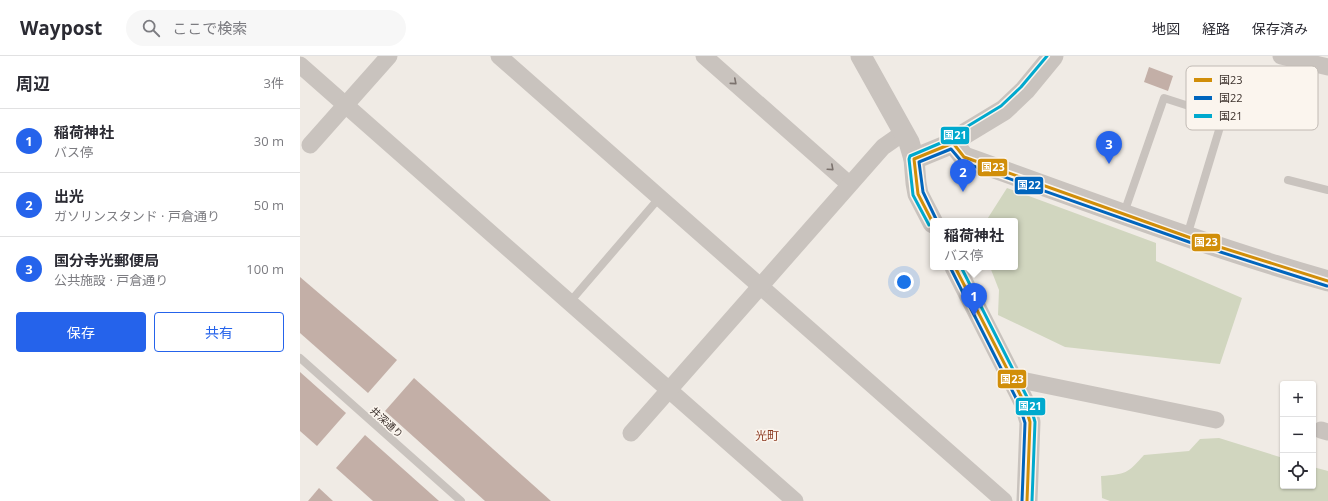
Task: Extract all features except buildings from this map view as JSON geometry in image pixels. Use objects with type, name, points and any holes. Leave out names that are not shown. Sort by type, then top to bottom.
[{"type":"street","points":[[310,145],[390,56]]},
{"type":"street","points":[[499,56],[1004,501]]},
{"type":"street","points":[[704,56],[849,184]]},
{"type":"street","points":[[861,56],[909,142],[914,159],[918,194],[930,218]]},
{"type":"street","points":[[914,159],[952,143],[1004,110],[1026,90],[1053,56]]},
{"type":"street","points":[[1281,56],[1328,67]]},
{"type":"street","points":[[300,65],[794,501]]},
{"type":"street","points":[[631,433],[883,146],[903,133]]},
{"type":"street","points":[[952,143],[964,157],[1272,265],[1328,281]]},
{"type":"street","points":[[957,270],[1024,402],[1030,422],[1027,501]]},
{"type":"street","points":[[1012,378],[1216,420]]},
{"type":"lane","points":[[1124,214],[1164,98],[1186,105]]},
{"type":"lane","points":[[1187,236],[1219,130]]},
{"type":"lane","points":[[1288,180],[1328,190]]},
{"type":"lane","points":[[569,303],[660,197]]},
{"type":"lane","name":"井深通り","points":[[300,358],[461,501]]},
{"type":"green space","points":[[1007,188],[1156,243],[1156,261],[1242,298],[1220,364],[1065,347],[998,315],[999,290],[991,270],[1018,270],[1018,218],[988,218]]},
{"type":"green space","points":[[1219,438],[1280,457],[1280,489],[1316,489],[1316,468],[1328,471],[1328,501],[1110,501],[1102,498],[1101,476],[1116,475],[1126,472],[1144,455],[1189,451],[1200,439]]},
{"type":"transit line","name":"国21","points":[[929,225],[913,195],[909,159],[910,156],[950,139],[963,129],[1001,106],[1021,87],[1047,56]]},
{"type":"transit line","name":"国23","points":[[930,218],[918,194],[914,159],[953,143],[964,157],[1191,238],[1328,281]]},
{"type":"transit line","name":"国22","points":[[936,218],[923,192],[919,162],[951,149],[962,162],[1189,242],[1327,286]]},
{"type":"transit line","name":"国22","points":[[952,270],[1019,404],[1025,423],[1022,501]]},
{"type":"transit line","name":"国23","points":[[957,270],[1024,402],[1030,422],[1027,501]]},
{"type":"transit line","name":"国21","points":[[963,270],[1029,401],[1035,422],[1032,501]]},
{"type":"place","name":"国分寺光郵便局","points":[[1109,164]]},
{"type":"place","name":"出光","points":[[963,192]]},
{"type":"place","name":"稲荷神社","points":[[974,316]]},
{"type":"district","name":"光町","points":[[767,436]]}]
